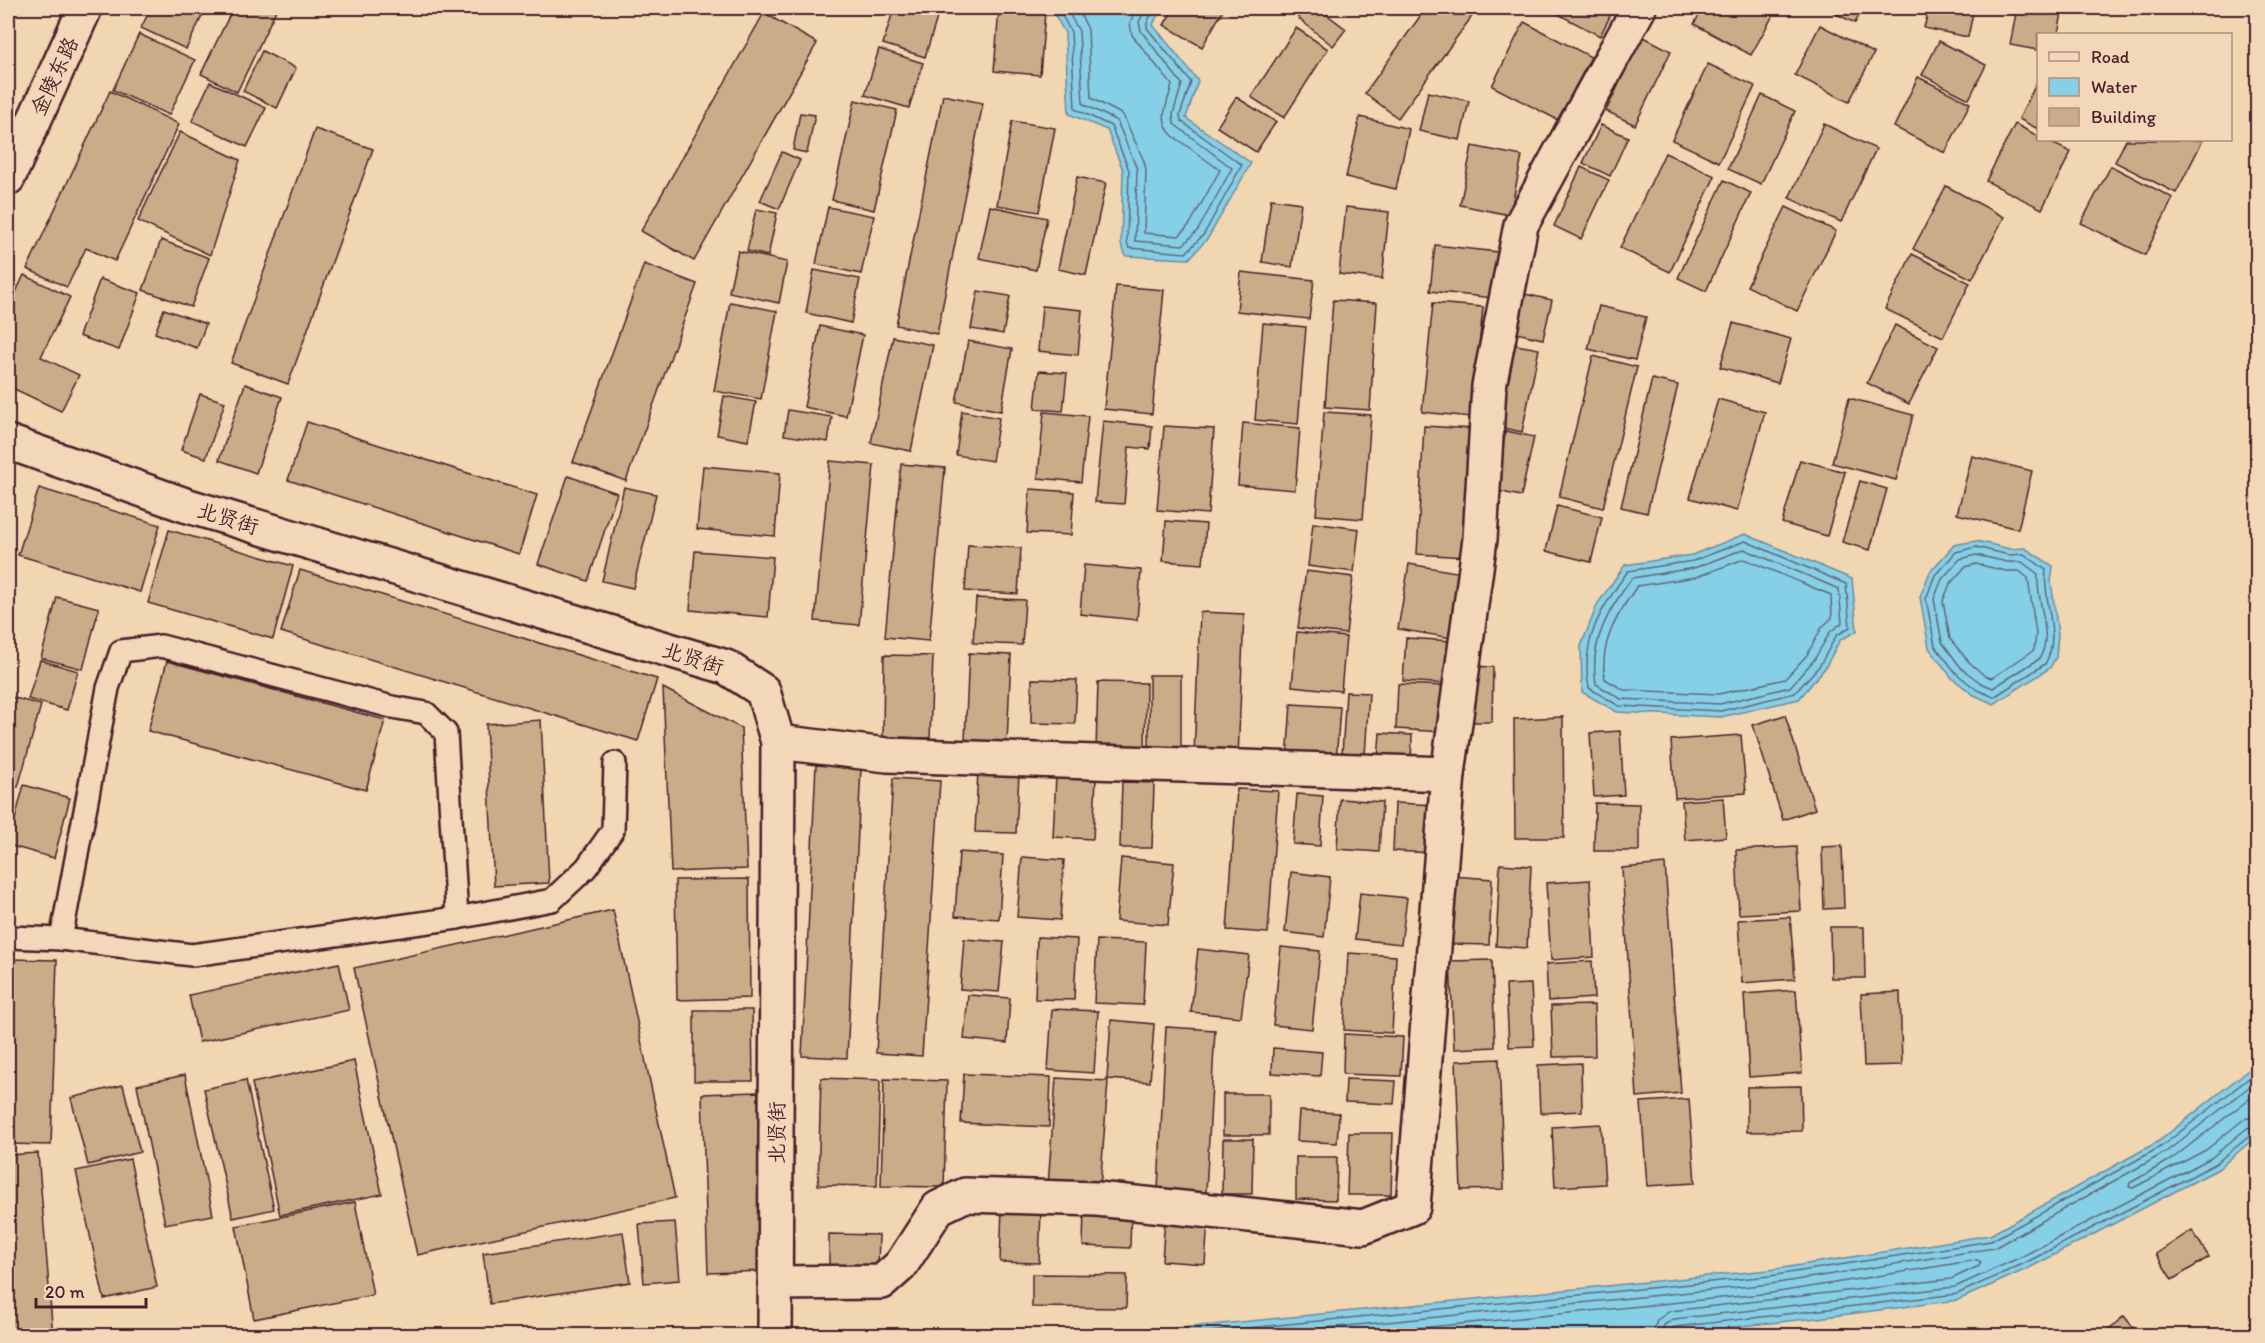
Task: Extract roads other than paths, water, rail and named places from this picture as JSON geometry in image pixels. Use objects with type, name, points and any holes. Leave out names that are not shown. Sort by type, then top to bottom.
[{"type":"street","name":"金陵东路","points":[[8,177],[85,8]]},
{"type":"street","points":[[775,1283],[882,1282],[901,1265],[938,1208],[965,1195],[1097,1199],[1362,1227],[1413,1207],[1448,774],[1480,539],[1489,386],[1521,225],[1639,8]]},
{"type":"street","name":"北贤街","points":[[8,442],[185,505],[726,667],[763,690],[778,742],[775,1333]]},
{"type":"street","points":[[778,742],[887,755],[1448,774]]},
{"type":"lane","points":[[61,939],[108,688],[121,651],[161,646],[392,707],[426,713],[446,733],[457,918]]},
{"type":"lane","points":[[8,937],[61,939],[192,955],[457,918],[552,900],[586,868],[613,830],[615,763]]},
{"type":"water","points":[[1051,8],[1161,8],[1153,25],[1198,81],[1186,118],[1251,163],[1208,238],[1189,259],[1126,256],[1121,244],[1123,170],[1107,130],[1069,114],[1065,33]]},
{"type":"water","points":[[1745,534],[1852,579],[1857,631],[1840,640],[1825,668],[1799,699],[1721,717],[1617,712],[1582,692],[1581,646],[1598,603],[1625,565],[1692,555]]},
{"type":"water","points":[[1976,541],[2010,549],[2025,548],[2053,566],[2051,581],[2058,634],[2056,657],[2050,668],[1994,704],[1974,695],[1952,678],[1929,648],[1920,597],[1930,572],[1954,545]]},
{"type":"water","points":[[2257,1063],[2257,1136],[2218,1169],[2029,1268],[1958,1300],[1647,1336],[1108,1335],[1769,1270],[1990,1235],[2159,1141]]}]
